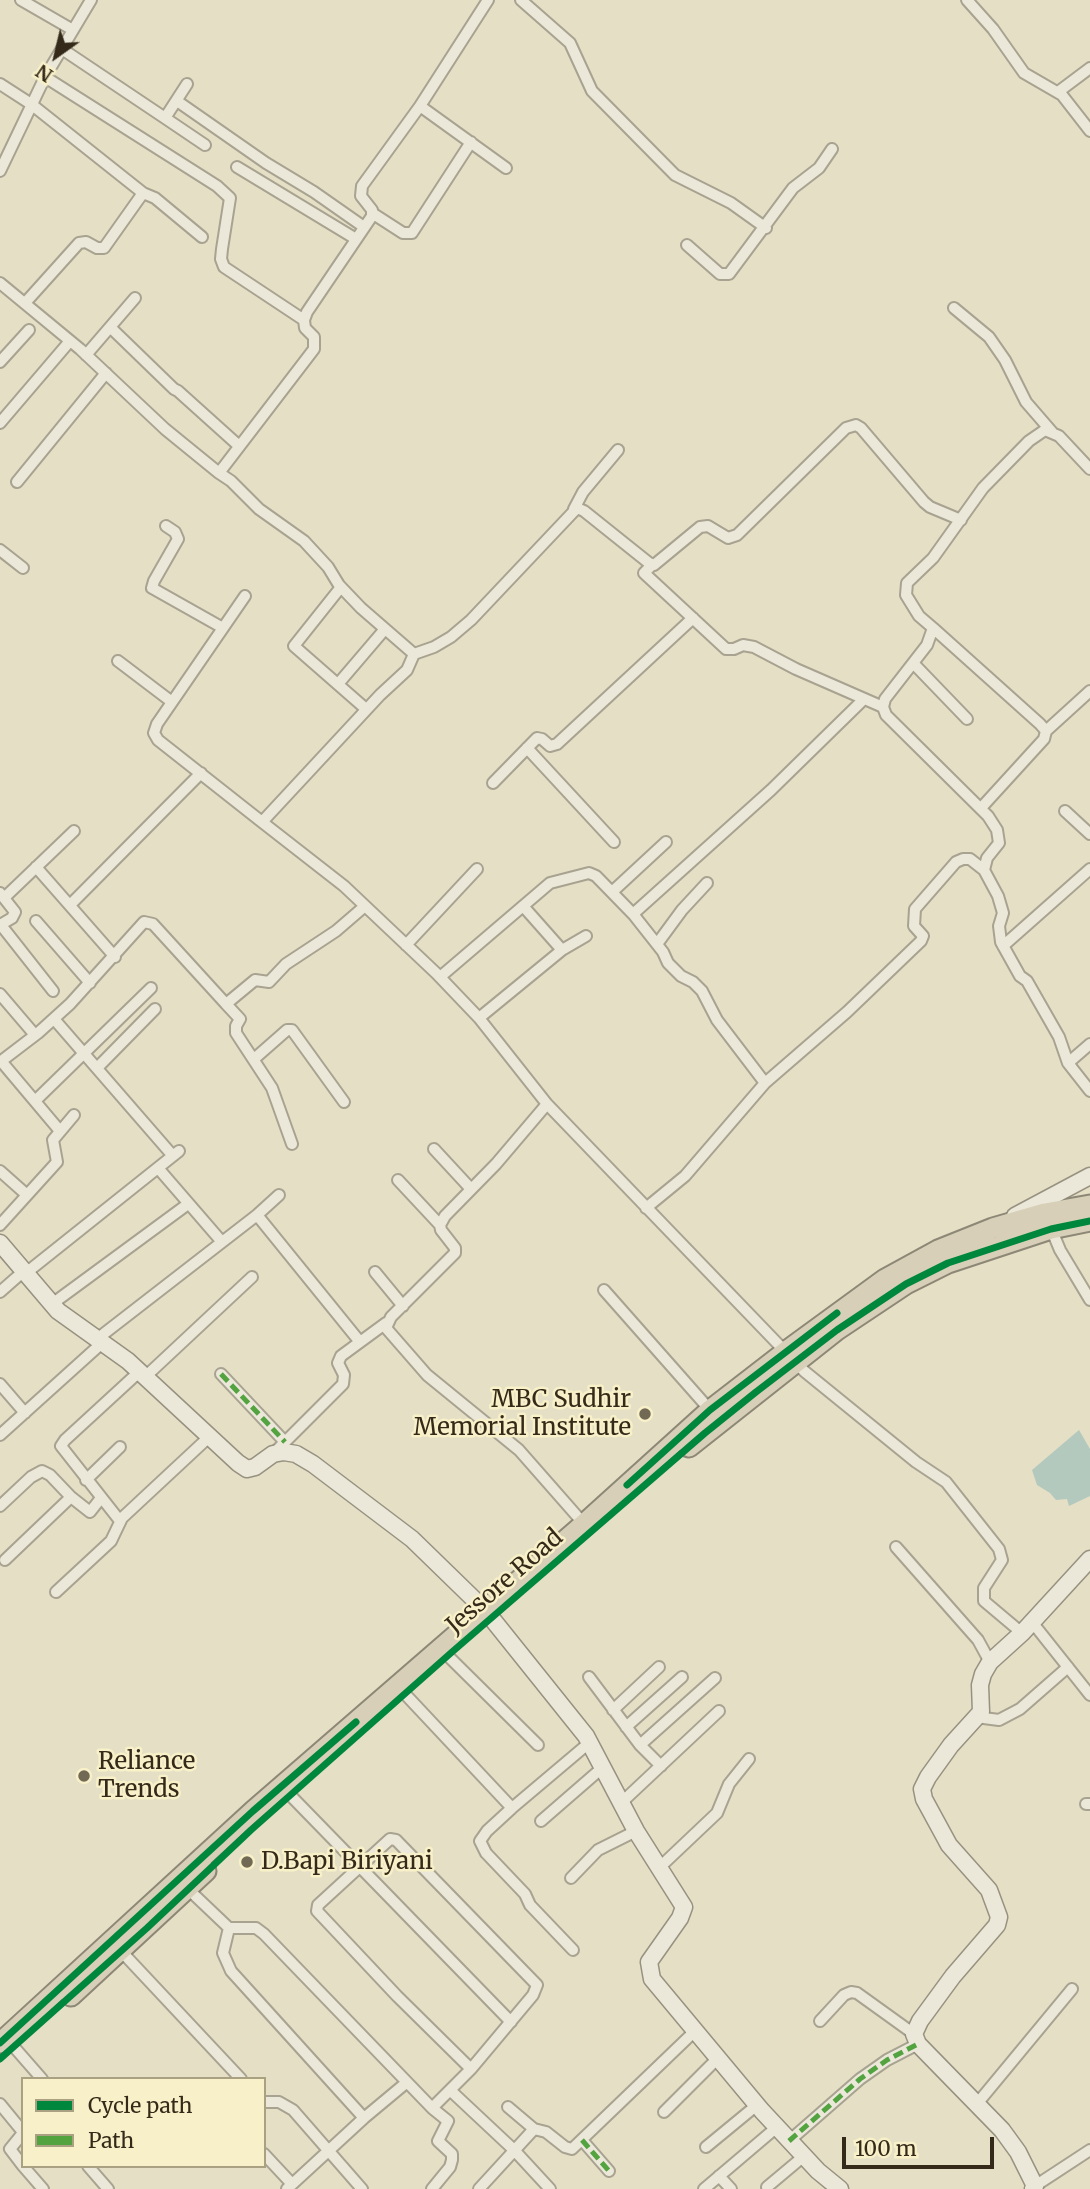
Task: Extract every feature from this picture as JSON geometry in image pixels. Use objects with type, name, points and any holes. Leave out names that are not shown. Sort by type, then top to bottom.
[{"type":"highway","points":[[837,1322],[885,1279],[939,1250],[993,1228],[1090,1205]]},
{"type":"highway","name":"Jessore Road","points":[[5,2050],[121,1951],[448,1656],[488,1614],[710,1410],[837,1322],[948,1263],[1046,1215],[1090,1221]]},
{"type":"highway","name":"Jessore Road","points":[[5,2050],[253,1811],[705,1433],[790,1357]]},
{"type":"street","points":[[20,0],[73,30]]},
{"type":"street","points":[[0,171],[45,77],[91,0]]},
{"type":"street","points":[[471,142],[412,233],[403,233],[372,213],[361,196],[362,186],[420,106],[488,0]]},
{"type":"street","points":[[521,0],[570,43],[592,91],[675,175],[731,203],[766,228]]},
{"type":"street","points":[[967,0],[993,29],[1024,73],[1058,92],[1090,131]]},
{"type":"street","points":[[62,49],[205,145]]},
{"type":"street","points":[[1058,92],[1090,68]]},
{"type":"street","points":[[45,77],[217,186],[230,198],[222,249],[224,267],[304,320]]},
{"type":"street","points":[[0,83],[143,192],[155,198],[202,237]]},
{"type":"street","points":[[165,118],[187,84]]},
{"type":"street","points":[[177,100],[266,163],[364,227]]},
{"type":"street","points":[[420,106],[506,168]]},
{"type":"street","points":[[687,245],[720,274],[729,274],[766,228],[793,188],[819,168],[832,149]]},
{"type":"street","points":[[237,167],[356,239]]},
{"type":"street","points":[[25,303],[79,243],[86,242],[97,248],[104,248],[143,192]]},
{"type":"street","points":[[219,473],[314,349],[314,337],[305,328],[307,312],[372,213]]},
{"type":"street","points":[[0,283],[71,341],[165,429],[232,481],[259,509],[304,541],[328,567],[341,587],[414,654]]},
{"type":"street","points":[[86,355],[135,298]]},
{"type":"street","points":[[954,308],[989,337],[1005,360],[1026,402],[1090,469]]},
{"type":"street","points":[[110,327],[174,389],[238,445]]},
{"type":"street","points":[[0,362],[29,330]]},
{"type":"street","points":[[0,423],[71,341]]},
{"type":"street","points":[[17,482],[106,373]]},
{"type":"street","points":[[883,707],[796,669],[754,646],[743,645],[726,649],[644,573],[700,527],[708,526],[728,538],[737,535],[851,425],[861,428],[924,502],[961,520]]},
{"type":"street","points":[[1046,732],[1041,724],[919,616],[906,595],[907,583],[933,558],[983,488],[1039,432],[1052,432]]},
{"type":"street","points":[[262,822],[366,709],[407,670],[414,654],[451,637],[471,620],[574,509],[583,492],[618,450]]},
{"type":"street","points":[[574,509],[584,511],[652,565]]},
{"type":"street","points":[[166,526],[178,539],[152,588],[223,628]]},
{"type":"street","points":[[0,550],[23,568]]},
{"type":"street","points":[[341,587],[294,646],[366,709]]},
{"type":"street","points":[[245,596],[157,724],[154,736],[344,887],[406,944],[478,1018],[547,1104],[790,1357],[839,1401],[916,1462],[946,1482],[999,1549],[1002,1560],[984,1588],[984,1601],[1027,1628],[1068,1667],[1090,1695]]},
{"type":"street","points":[[493,783],[537,738],[550,746],[557,744],[693,618]]},
{"type":"street","points":[[933,628],[927,645],[885,699],[883,707],[886,715],[981,808],[998,830],[1000,837],[996,848],[987,858],[985,870]]},
{"type":"street","points":[[338,684],[385,629]]},
{"type":"street","points":[[118,661],[172,702]]},
{"type":"street","points":[[914,664],[967,719]]},
{"type":"street","points":[[981,808],[1044,739],[1046,732],[1090,691]]},
{"type":"street","points":[[633,914],[771,790],[864,699]]},
{"type":"street","points":[[527,748],[614,842]]},
{"type":"street","points":[[70,905],[201,774]]},
{"type":"street","points":[[1065,811],[1090,834]]},
{"type":"street","points":[[53,990],[0,925],[12,918],[15,912],[2,895],[74,831]]},
{"type":"street","points":[[612,892],[666,842]]},
{"type":"street","points":[[646,1208],[685,1176],[765,1083],[847,1012],[921,941],[923,936],[914,926],[915,909],[956,862],[963,859],[970,859],[985,870],[1003,913],[999,926],[1003,946],[1059,1037],[1068,1063],[1090,1091]]},
{"type":"street","points":[[36,867],[115,957]]},
{"type":"street","points":[[406,944],[477,869]]},
{"type":"street","points":[[1003,946],[1090,869]]},
{"type":"street","points":[[440,977],[550,883],[584,873],[596,876],[633,914],[668,963],[702,991],[717,1020],[765,1083]]},
{"type":"street","points":[[657,944],[682,910],[707,883]]},
{"type":"street","points":[[226,1004],[255,980],[269,982],[286,964],[336,931],[365,906]]},
{"type":"street","points":[[523,906],[562,950]]},
{"type":"street","points":[[36,921],[90,983]]},
{"type":"street","points":[[60,1131],[0,1061],[54,1019],[115,957],[144,922],[153,924],[240,1019],[236,1033],[272,1088],[292,1144]]},
{"type":"street","points":[[478,1018],[562,950],[586,936]]},
{"type":"street","points":[[35,1101],[150,988]]},
{"type":"street","points":[[0,994],[35,1035]]},
{"type":"street","points":[[98,1067],[155,1009]]},
{"type":"street","points":[[0,1292],[176,1153],[54,1019]]},
{"type":"street","points":[[254,1059],[287,1030],[292,1030],[344,1102]]},
{"type":"street","points":[[1068,1063],[1090,1044]]},
{"type":"street","points":[[440,1225],[445,1216],[496,1164],[547,1104]]},
{"type":"street","points":[[0,1225],[57,1162],[53,1140],[74,1115]]},
{"type":"street","points":[[434,1149],[471,1189]]},
{"type":"street","points":[[158,1168],[222,1242]]},
{"type":"street","points":[[0,1171],[27,1195]]},
{"type":"street","points":[[1090,1176],[1046,1215],[1060,1250],[1090,1300]]},
{"type":"street","points":[[0,1243],[52,1304],[142,1374],[247,1469],[255,1467],[273,1454],[343,1384],[344,1376],[338,1360],[386,1323],[455,1253],[455,1248],[440,1225],[398,1180]]},
{"type":"street","points":[[0,1435],[99,1341],[279,1195]]},
{"type":"street","points":[[52,1304],[188,1203]]},
{"type":"street","points":[[257,1215],[360,1342]]},
{"type":"street","points":[[375,1272],[403,1306]]},
{"type":"street","points":[[120,1521],[61,1449],[61,1443],[252,1277]]},
{"type":"street","points":[[604,1290],[710,1410]]},
{"type":"street","points":[[386,1323],[387,1331],[427,1375],[519,1450],[584,1524]]},
{"type":"street","points":[[221,1374],[285,1442]]},
{"type":"street","points":[[0,1384],[24,1413]]},
{"type":"street","points":[[56,1592],[105,1548],[115,1535],[120,1521],[209,1437]]},
{"type":"street","points":[[86,1480],[120,1447]]},
{"type":"street","points":[[273,1454],[296,1454],[313,1464],[412,1539],[488,1614],[589,1743],[636,1830],[684,1907],[680,1918],[649,1962],[652,1979],[789,2141],[840,2189]]},
{"type":"street","points":[[0,1506],[31,1477],[43,1471],[90,1512],[101,1498]]},
{"type":"street","points":[[5,1560],[71,1497]]},
{"type":"street","points":[[896,1547],[978,1640],[990,1662]]},
{"type":"street","points":[[789,2141],[860,2079],[916,2039],[920,2021],[953,1976],[997,1925],[999,1917],[989,1890],[949,1845],[924,1799],[922,1789],[928,1776],[951,1745],[981,1712],[980,1685],[990,1662],[1027,1628],[1090,1559]]},
{"type":"street","points":[[448,1656],[538,1745]]},
{"type":"street","points":[[613,1710],[659,1667]]},
{"type":"street","points":[[976,1717],[999,1720],[1013,1713],[1068,1667]]},
{"type":"street","points":[[626,1727],[682,1677]]},
{"type":"street","points":[[589,1678],[640,1745],[661,1766]]},
{"type":"street","points":[[640,1745],[715,1678]]},
{"type":"street","points":[[405,1694],[512,1808]]},
{"type":"street","points":[[621,1803],[719,1711]]},
{"type":"street","points":[[573,1950],[530,1905],[525,1894],[481,1846],[480,1841],[512,1808],[589,1743]]},
{"type":"street","points":[[660,1867],[717,1812],[735,1776],[749,1759]]},
{"type":"street","points":[[541,1821],[602,1768]]},
{"type":"street","points":[[290,1796],[511,2022]]},
{"type":"street","points":[[571,1878],[598,1850],[636,1830]]},
{"type":"street","points":[[432,2108],[471,2069],[537,1989],[537,1985],[394,1839],[390,1839],[318,1905],[317,1911],[471,2069]]},
{"type":"street","points":[[188,1889],[229,1928],[256,1928],[264,1934],[406,2084],[448,2121],[438,2141],[452,2154],[453,2160],[432,2189]]},
{"type":"street","points":[[229,1928],[223,1953],[231,1971],[364,2118]]},
{"type":"street","points":[[121,1951],[239,2077]]},
{"type":"street","points":[[976,2105],[1072,1989]]},
{"type":"street","points":[[820,2021],[844,1995],[857,1993],[916,2039],[1002,2130],[1018,2151],[1034,2188],[1090,2150]]},
{"type":"street","points":[[508,2107],[534,2129],[546,2132],[570,2150],[696,2030]]},
{"type":"street","points":[[5,2050],[40,2077]]},
{"type":"street","points":[[664,2112],[719,2057]]},
{"type":"street","points":[[266,2157],[290,2187],[364,2118],[406,2084]]},
{"type":"street","points":[[451,2091],[514,2150],[550,2189]]},
{"type":"street","points":[[266,2106],[279,2102],[293,2110],[362,2189]]},
{"type":"street","points":[[0,2104],[21,2130]]},
{"type":"street","points":[[706,2147],[757,2105]]},
{"type":"street","points":[[704,2189],[777,2127]]},
{"type":"street","points":[[479,2189],[534,2129]]},
{"type":"street","points":[[21,2135],[10,2149],[21,2163]]},
{"type":"street","points":[[582,2140],[609,2171]]},
{"type":"street","points":[[767,2187],[804,2157]]},
{"type":"street","points":[[25,2168],[43,2189]]},
{"type":"street","points":[[90,2168],[108,2189]]},
{"type":"street","points":[[719,2176],[731,2189]]},
{"type":"shaded area","points":[[1079,1430],[1090,1449],[1090,1496],[1069,1506],[1067,1499],[1056,1500],[1037,1485],[1032,1470]]},
{"type":"marked path","points":[[221,1374],[285,1442]]},
{"type":"marked path","points":[[789,2141],[860,2079],[887,2060],[918,2044]]},
{"type":"marked path","points":[[582,2140],[609,2171]]},
{"type":"cycle path","points":[[0,2059],[147,1928],[251,1830],[452,1652],[756,1392],[837,1330],[906,1284],[948,1263],[1051,1229],[1090,1221]]},
{"type":"cycle path","points":[[627,1485],[710,1410],[837,1313]]},
{"type":"cycle path","points":[[0,2043],[253,1811],[356,1722]]},
{"type":"place","name":"MBC Sudhir Memorial Institute","points":[[645,1414]]},
{"type":"place","name":"Reliance Trends","points":[[84,1776]]},
{"type":"place","name":"D.Bapi Biriyani","points":[[247,1862]]}]
